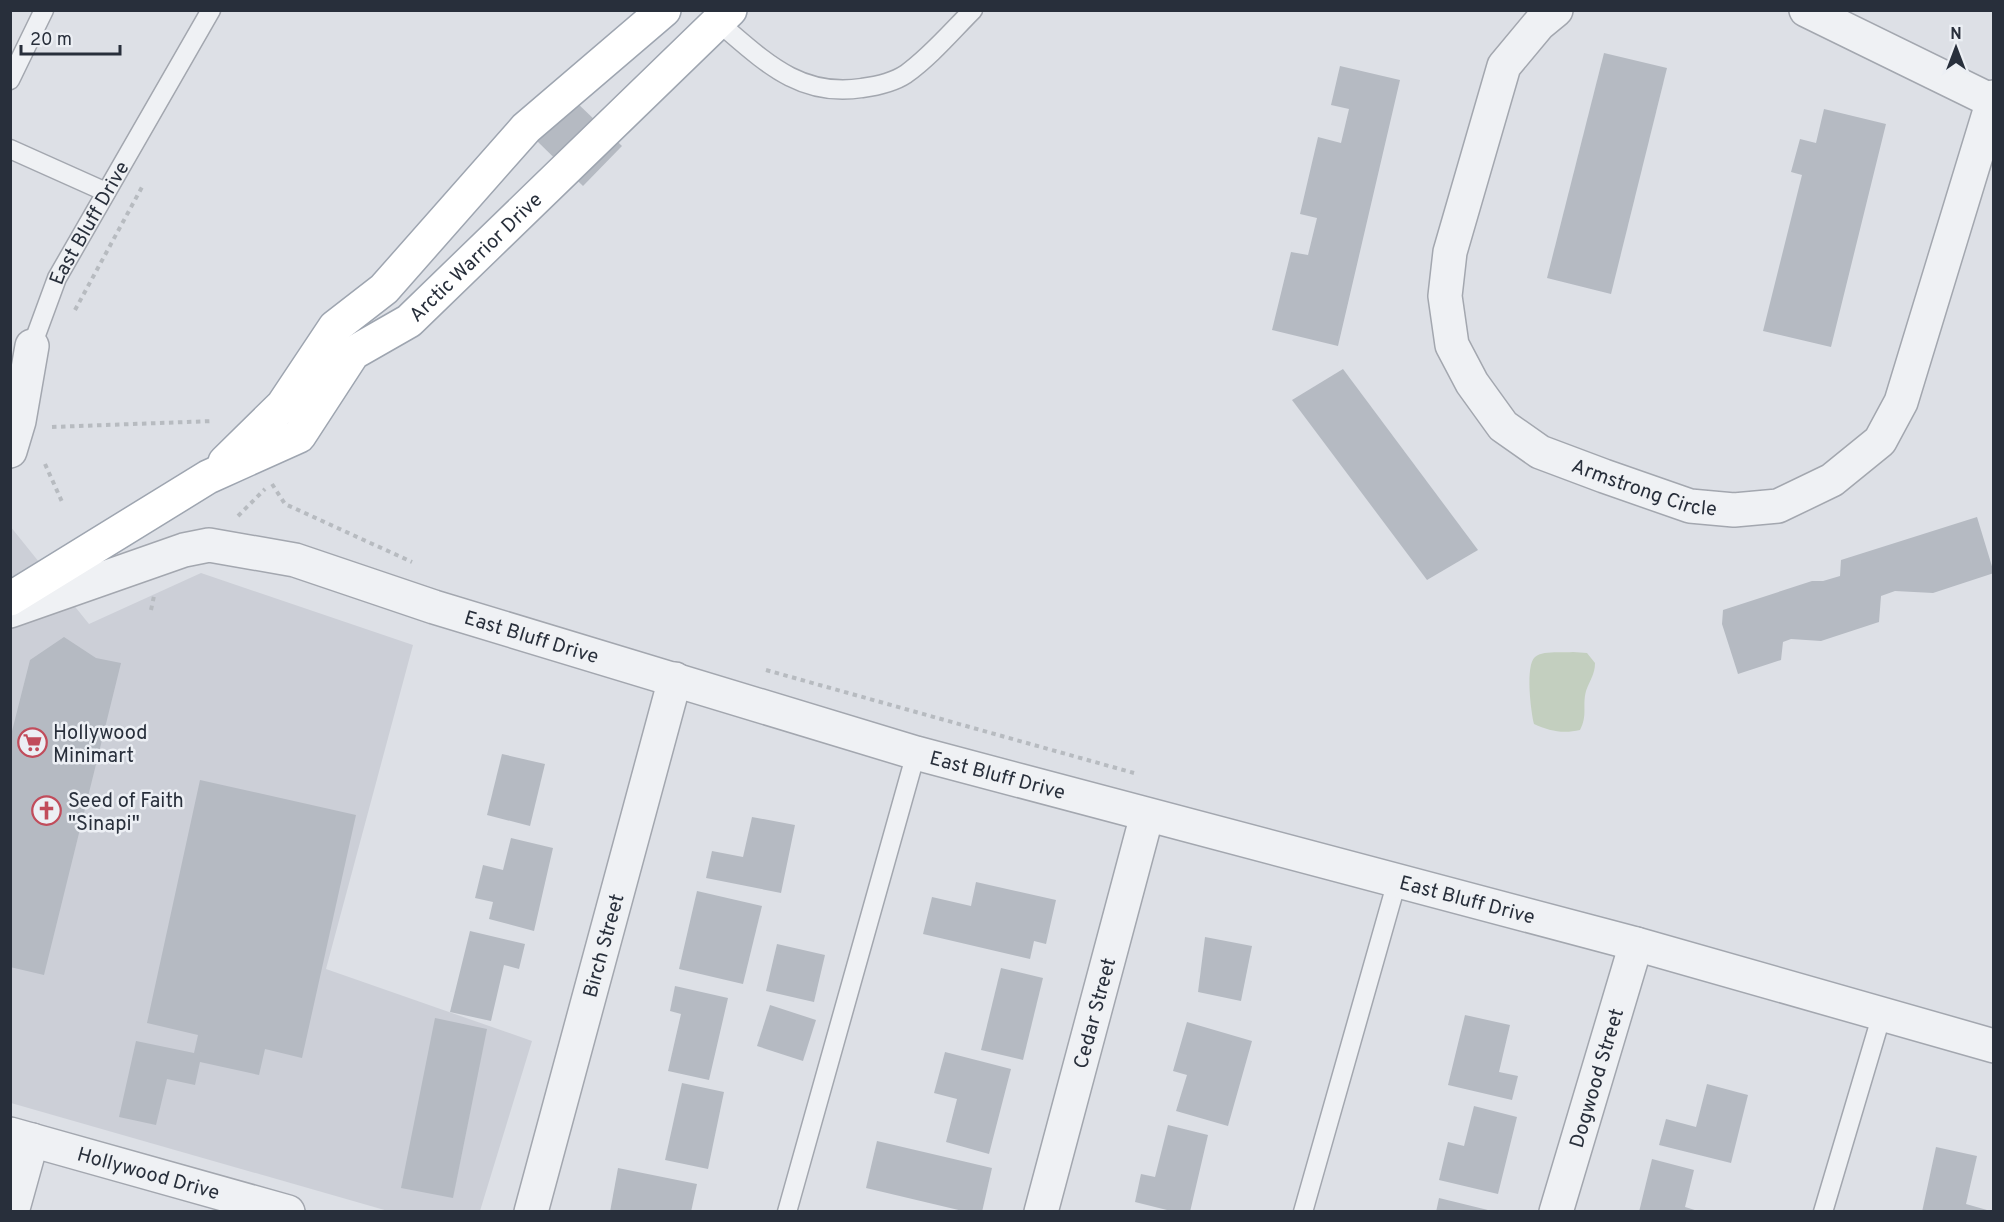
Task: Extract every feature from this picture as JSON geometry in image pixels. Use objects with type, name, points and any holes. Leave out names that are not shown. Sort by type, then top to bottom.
[{"type":"main road","name":"Arctic Warrior Drive","points":[[208,477],[283,405],[335,327],[384,289],[526,128],[664,10]]},
{"type":"main road","name":"Arctic Warrior Drive","points":[[10,599],[208,477],[299,436],[353,353],[409,321],[724,16]]},
{"type":"street","name":"Armstrong Circle","points":[[1556,10],[1539,24],[1504,66],[1449,252],[1445,296],[1452,345],[1472,383],[1503,426],[1540,452],[1690,506],[1734,510],[1778,506],[1832,480],[1880,441],[1901,402],[1993,99],[1806,10]]},
{"type":"street","name":"East Bluff Drive","points":[[10,451],[19,421],[32,346]]},
{"type":"street","name":"East Bluff Drive","points":[[10,611],[184,550],[209,545],[295,560],[434,607],[916,753],[1636,944],[1994,1046]]},
{"type":"street","name":"Birch Street","points":[[531,1212],[675,679]]},
{"type":"street","name":"Cedar Street","points":[[1041,1212],[1147,815]]},
{"type":"street","name":"Dogwood Street","points":[[1556,1212],[1636,944]]},
{"type":"street","points":[[12,1212],[21,1137]]},
{"type":"street","name":"Hollywood Drive","points":[[21,1137],[288,1212]]},
{"type":"lane","points":[[10,80],[44,10]]},
{"type":"lane","name":"East Bluff Drive","points":[[32,346],[57,278],[211,10]]},
{"type":"lane","points":[[724,16],[772,68],[797,82],[846,91],[878,86],[905,74],[973,10]]},
{"type":"lane","points":[[10,149],[106,192]]},
{"type":"lane","points":[[787,1212],[916,753]]},
{"type":"lane","points":[[1303,1212],[1397,881]]},
{"type":"lane","points":[[1823,1212],[1882,1014]]},
{"type":"path","points":[[73,315],[145,182]]},
{"type":"path","points":[[43,427],[213,422]]},
{"type":"path","points":[[45,464],[63,504]]},
{"type":"path","points":[[272,483],[285,504],[414,562]]},
{"type":"path","points":[[755,666],[1145,776]]},
{"type":"shaded area","points":[[10,526],[89,624],[201,573],[413,645],[326,969],[532,1041],[480,1211],[388,1211],[11,1103]]},
{"type":"green space","points":[[1542,653],[1587,653],[1595,663],[1586,691],[1584,720],[1580,730],[1556,731],[1534,724],[1530,689],[1532,662]]},
{"type":"building","points":[[1604,53],[1667,68],[1611,294],[1547,278]]},
{"type":"building","points":[[1340,66],[1400,80],[1338,346],[1272,330],[1291,252],[1308,255],[1317,218],[1300,214],[1318,137],[1341,143],[1349,109],[1331,105]]},
{"type":"building","points":[[575,101],[622,146],[583,186],[536,140]]},
{"type":"building","points":[[1824,109],[1886,124],[1831,347],[1763,331],[1802,175],[1791,172],[1800,139],[1816,143]]},
{"type":"building","points":[[1343,369],[1478,550],[1427,580],[1292,400]]},
{"type":"building","points":[[1977,517],[1994,573],[1933,593],[1895,591],[1881,596],[1879,622],[1821,641],[1791,639],[1783,642],[1781,660],[1738,674],[1722,624],[1723,610],[1812,581],[1823,581],[1840,576],[1841,560]]},
{"type":"building","points":[[64,637],[96,658],[121,663],[44,975],[10,967],[10,739],[30,660]]},
{"type":"building","points":[[502,754],[545,764],[530,826],[487,815]]},
{"type":"building","points":[[200,780],[356,815],[302,1058],[265,1049],[259,1075],[200,1062],[195,1085],[167,1079],[156,1125],[119,1117],[136,1041],[194,1053],[198,1035],[147,1023]]},
{"type":"building","points":[[752,817],[795,825],[781,893],[706,878],[712,851],[743,857]]},
{"type":"building","points":[[511,838],[553,848],[534,931],[489,919],[493,902],[475,898],[483,865],[503,870]]},
{"type":"building","points":[[976,882],[1056,900],[1046,944],[1034,941],[1030,959],[923,934],[932,897],[971,906]]},
{"type":"building","points":[[697,891],[762,906],[743,984],[679,969]]},
{"type":"building","points":[[470,931],[525,944],[519,969],[504,965],[491,1021],[450,1012]]},
{"type":"building","points":[[1205,937],[1252,946],[1241,1001],[1198,992]]},
{"type":"building","points":[[777,944],[825,955],[814,1002],[766,991]]},
{"type":"building","points":[[1001,968],[1043,978],[1023,1060],[981,1050]]},
{"type":"building","points":[[675,986],[728,998],[709,1080],[668,1071],[681,1014],[670,1011]]},
{"type":"building","points":[[770,1005],[816,1020],[803,1061],[757,1046]]},
{"type":"building","points":[[1465,1015],[1510,1025],[1499,1072],[1518,1076],[1512,1100],[1448,1085]]},
{"type":"building","points":[[435,1018],[487,1029],[453,1198],[401,1188]]},
{"type":"building","points":[[1187,1022],[1252,1041],[1228,1126],[1176,1111],[1187,1075],[1173,1071]]},
{"type":"building","points":[[945,1052],[1011,1069],[989,1154],[946,1142],[957,1099],[934,1093]]},
{"type":"building","points":[[682,1083],[724,1092],[708,1169],[665,1160]]},
{"type":"building","points":[[1707,1084],[1748,1095],[1731,1163],[1659,1145],[1666,1119],[1696,1127]]},
{"type":"building","points":[[1474,1106],[1517,1117],[1498,1194],[1439,1180],[1448,1142],[1464,1146]]},
{"type":"building","points":[[1168,1125],[1208,1135],[1190,1212],[1175,1212],[1135,1202],[1141,1174],[1155,1177]]},
{"type":"building","points":[[877,1141],[992,1168],[982,1212],[967,1212],[866,1188]]},
{"type":"building","points":[[1936,1147],[1977,1156],[1966,1204],[1994,1212],[1922,1212]]},
{"type":"building","points":[[1652,1159],[1694,1170],[1685,1207],[1701,1212],[1639,1212]]},
{"type":"building","points":[[618,1168],[697,1184],[691,1212],[610,1212]]},
{"type":"building","points":[[1439,1198],[1492,1211],[1492,1212],[1436,1212]]},
{"type":"place","name":"Hollywood Minimart","points":[[32,743]]},
{"type":"place","name":"Seed of Faith \"Sinapi\"","points":[[47,811]]}]
